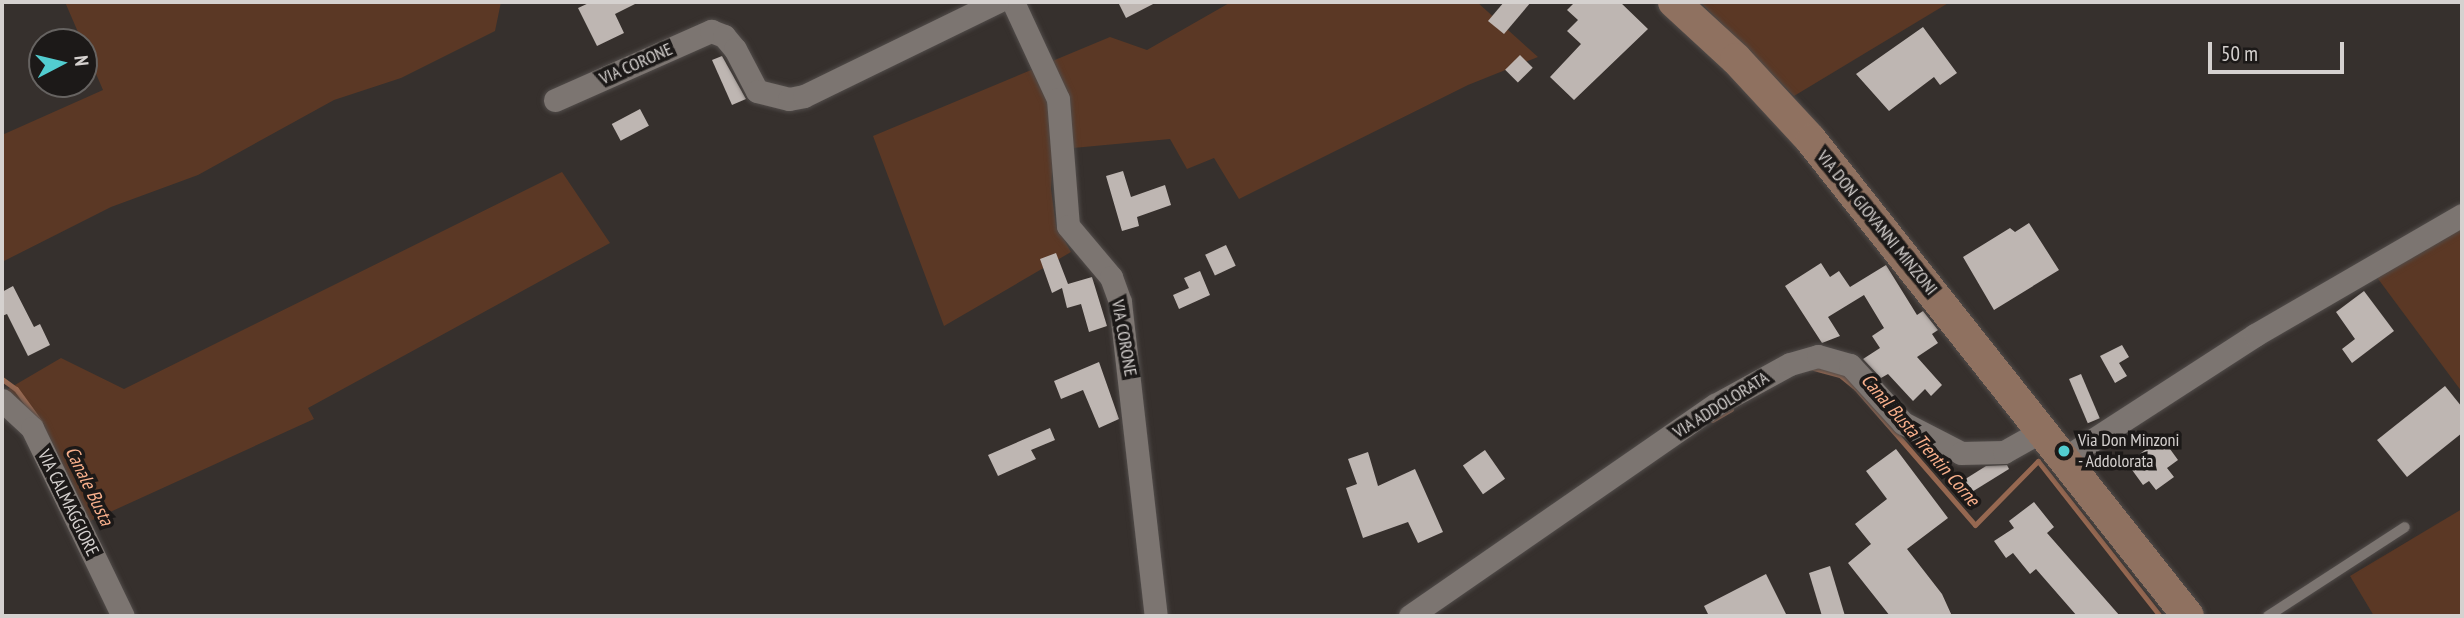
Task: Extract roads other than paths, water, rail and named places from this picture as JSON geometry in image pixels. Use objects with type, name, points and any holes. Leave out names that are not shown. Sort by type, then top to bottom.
[{"type":"street","name":"VIA CORONE","points":[[555,100],[711,31],[724,36],[735,49],[757,91],[789,99],[804,96],[997,2]]},
{"type":"street","name":"VIA CORONE","points":[[1013,2],[1058,99],[1068,226],[1111,277],[1119,302],[1156,616]]},
{"type":"street","name":"VIA DON GIOVANNI MINZONI","points":[[1674,2],[1737,60],[1811,140],[2188,616]]},
{"type":"street","points":[[2065,458],[2255,335],[2462,215]]},
{"type":"street","name":"VIA ADDOLORATA","points":[[1410,616],[1715,405],[1790,364],[1818,356],[1850,365],[1903,423],[1961,453],[2004,452],[2043,430]]},
{"type":"street","name":"VIA CALMAGGIORE","points":[[2,400],[32,428],[123,616]]},
{"type":"lane","points":[[2268,616],[2405,527]]},
{"type":"waterway","name":"Canal Busta Trentin Corne","points":[[1810,367],[1840,375],[1856,388],[1975,525],[2038,461],[2160,616]]},
{"type":"waterway","name":"Canale Busta","points":[[2,379],[16,389],[40,422]]},
{"type":"waterway","name":"Canal Busta Trentin Corne","points":[[1712,420],[1731,409]]},
{"type":"place","name":"Via Don Minzoni - Addolorata","points":[[2064,451]]}]
